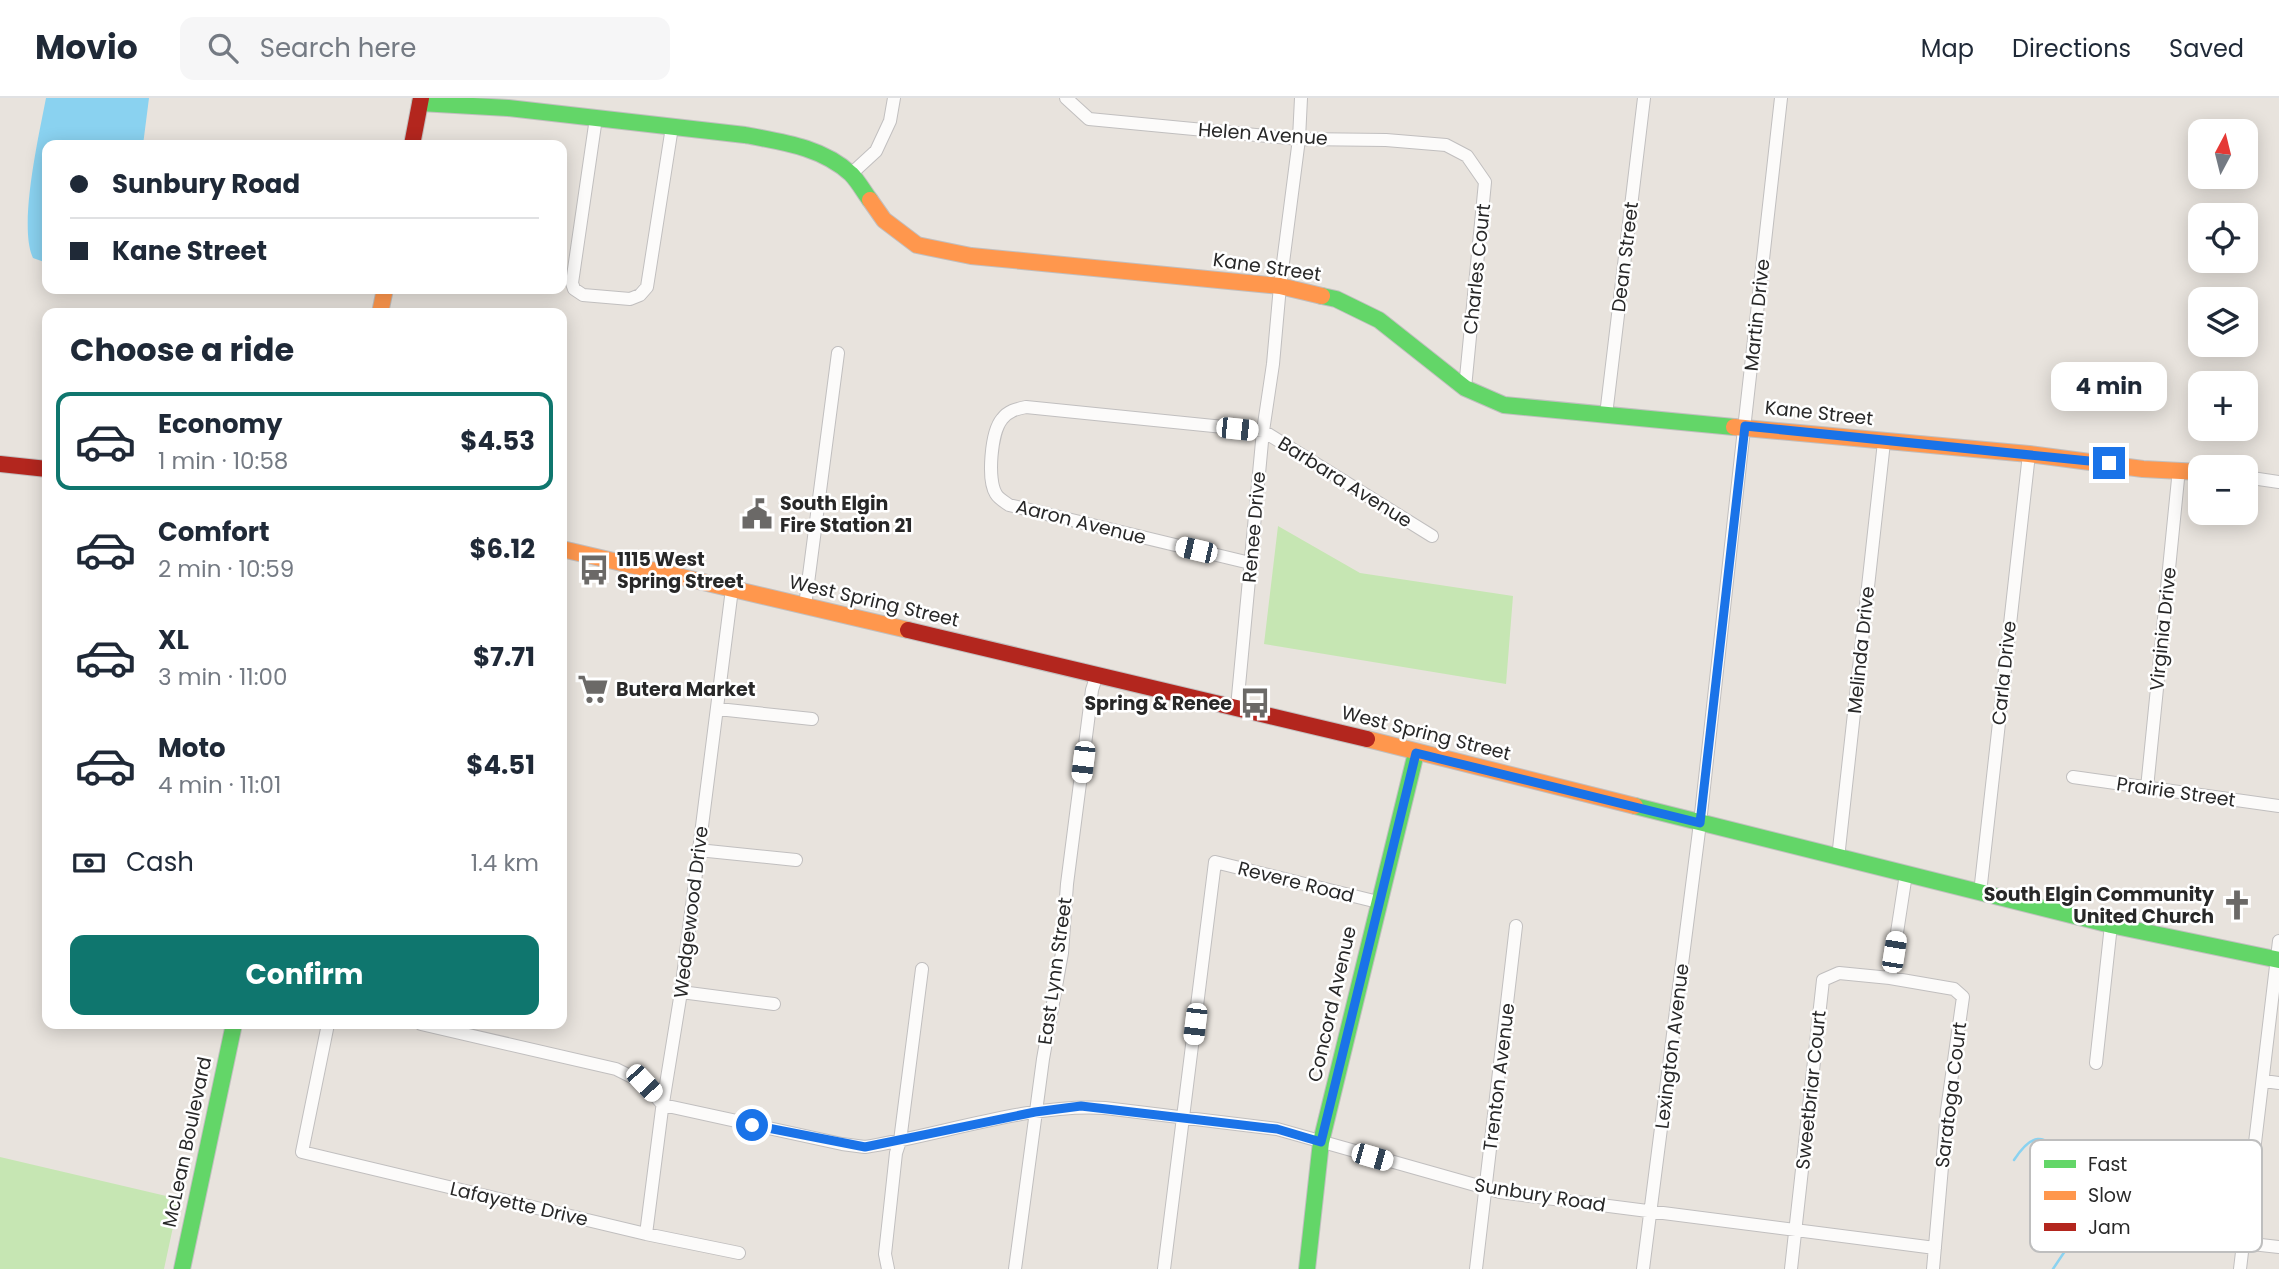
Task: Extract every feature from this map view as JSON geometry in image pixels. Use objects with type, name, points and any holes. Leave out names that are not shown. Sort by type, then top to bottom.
[{"type":"street","points":[[851,174],[876,151],[890,121],[894,98]]},
{"type":"street","name":"Helen Avenue","points":[[1066,98],[1089,119],[1298,139],[1386,140],[1446,145],[1467,156]]},
{"type":"street","name":"Renee Drive","points":[[1237,707],[1263,432],[1273,364],[1301,98]]},
{"type":"street","name":"Dean Street","points":[[1606,415],[1644,98]]},
{"type":"street","name":"Martin Drive","points":[[1700,823],[1781,98]]},
{"type":"street","points":[[413,140],[421,100]]},
{"type":"street","name":"Kane Street","points":[[421,100],[509,103],[596,118],[784,142],[818,152],[851,174],[884,219],[917,245],[971,256],[1280,286],[1336,299],[1379,320],[1465,388],[1504,405],[2029,454],[2143,469],[2188,471]]},
{"type":"street","points":[[596,118],[572,283],[574,289],[583,295],[630,299],[640,295],[647,287],[672,127]]},
{"type":"street","name":"Charles Court","points":[[1465,388],[1485,182],[1467,156]]},
{"type":"street","points":[[805,606],[838,353]]},
{"type":"street","name":"Barbara Avenue","points":[[996,494],[990,475],[996,429],[1007,413],[1016,409],[1034,408],[1263,432],[1432,536]]},
{"type":"street","name":"Melinda Drive","points":[[1838,858],[1884,442]]},
{"type":"street","name":"Carla Drive","points":[[1980,893],[2029,454]]},
{"type":"street","points":[[0,464],[42,468]]},
{"type":"street","name":"Virginia Drive","points":[[2147,788],[2179,470]]},
{"type":"street","points":[[2258,479],[2279,482]]},
{"type":"street","name":"Aaron Avenue","points":[[996,494],[1009,505],[1250,563]]},
{"type":"street","name":"West Spring Street","points":[[567,550],[1237,707],[2111,925],[2278,960]]},
{"type":"street","name":"Wedgewood Drive","points":[[646,1234],[681,992],[732,589]]},
{"type":"street","name":"East Lynn Street","points":[[1015,1269],[1035,1112],[1062,953],[1067,884],[1097,674]]},
{"type":"street","points":[[718,709],[812,719]]},
{"type":"street","name":"Concord Avenue","points":[[1307,1269],[1321,1142],[1416,753]]},
{"type":"street","name":"Prairie Street","points":[[2073,777],[2279,806]]},
{"type":"street","name":"Lexington Avenue","points":[[1643,1269],[1700,823]]},
{"type":"street","points":[[698,850],[796,860]]},
{"type":"street","name":"Revere Road","points":[[1183,1117],[1214,862],[1378,902]]},
{"type":"street","points":[[1890,978],[1906,874]]},
{"type":"street","points":[[2096,1063],[2111,925]]},
{"type":"street","name":"Trenton Avenue","points":[[1476,1269],[1516,926]]},
{"type":"street","points":[[2256,1140],[2279,941]]},
{"type":"street","points":[[888,1269],[885,1254],[896,1153],[900,1142],[922,970]]},
{"type":"street","name":"Sweetbriar Court","points":[[1791,1269],[1823,980],[1839,972],[1890,978]]},
{"type":"street","name":"Saratoga Court","points":[[1890,978],[1954,989],[1963,997],[1947,1110],[1933,1269]]},
{"type":"street","points":[[681,992],[774,1004]]},
{"type":"street","name":"McLean Boulevard","points":[[182,1269],[233,1029]]},
{"type":"street","name":"Lafayette Drive","points":[[327,1029],[302,1152],[739,1254]]},
{"type":"street","points":[[443,1029],[616,1069],[644,1083],[663,1105]]},
{"type":"street","points":[[2264,1081],[2279,1083]]},
{"type":"street","name":"Sunbury Road","points":[[663,1105],[865,1147],[900,1142],[1035,1112],[1081,1106],[1183,1117],[1277,1129],[1485,1189],[1651,1213],[1935,1248]]},
{"type":"street","points":[[1164,1269],[1183,1117]]},
{"type":"green space","points":[[1278,526],[1360,573],[1513,596],[1506,684],[1264,644]]},
{"type":"green space","points":[[0,1157],[179,1199],[164,1269],[0,1269]]},
{"type":"water","points":[[46,98],[149,98],[144,140],[42,140],[42,261],[33,258],[29,243],[29,203]]},
{"type":"waterway","points":[[2035,1140],[2044,1140]]},
{"type":"waterway","points":[[2014,1160],[2030,1142]]},
{"type":"waterway","points":[[2053,1269],[2064,1252]]},
{"type":"traffic: fast","points":[[420,103],[508,108],[773,140],[801,147],[840,165],[854,177],[870,200]]},
{"type":"traffic: fast","points":[[1322,296],[1336,299],[1379,320],[1465,388],[1504,405],[1734,427]]},
{"type":"traffic: fast","points":[[1307,1269],[1321,1142],[1416,753]]},
{"type":"traffic: fast","points":[[1635,806],[2111,925],[2279,960]]},
{"type":"traffic: fast","points":[[182,1269],[233,1029]]},
{"type":"traffic: slow","points":[[870,200],[884,220],[917,245],[971,256],[1280,286],[1322,296]]},
{"type":"traffic: slow","points":[[381,308],[384,294]]},
{"type":"traffic: slow","points":[[1734,427],[2188,471]]},
{"type":"traffic: slow","points":[[567,550],[908,630]]},
{"type":"traffic: slow","points":[[1367,739],[1635,806]]},
{"type":"traffic: jam","points":[[413,140],[421,98]]},
{"type":"traffic: jam","points":[[0,464],[42,468]]},
{"type":"traffic: jam","points":[[908,630],[1367,739]]},
{"type":"place","name":"South Elgin Fire Station 21","points":[[757,514]]},
{"type":"place","name":"1115 West Spring Street","points":[[594,570]]},
{"type":"place","name":"Butera Market","points":[[593,689]]},
{"type":"place","name":"Spring & Renee","points":[[1255,703]]},
{"type":"place","name":"South Elgin Community United Church","points":[[2237,905]]},
{"type":"route","points":[[752,1125],[865,1147],[900,1142],[1035,1112],[1081,1106],[1277,1129],[1321,1142],[1416,753],[1700,823],[1745,426],[2109,463]]}]
